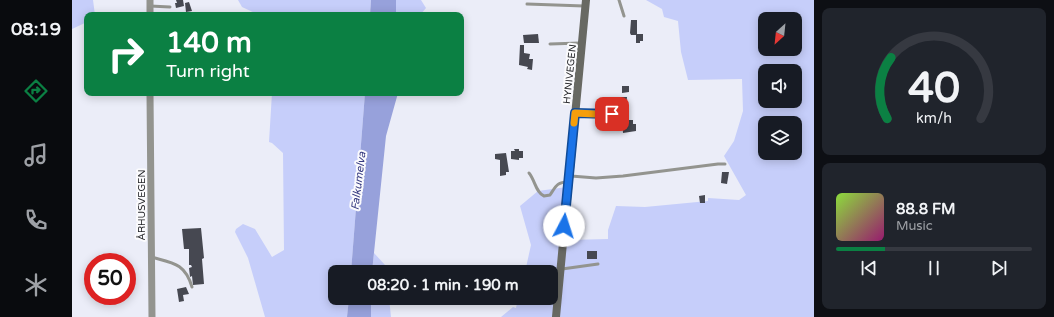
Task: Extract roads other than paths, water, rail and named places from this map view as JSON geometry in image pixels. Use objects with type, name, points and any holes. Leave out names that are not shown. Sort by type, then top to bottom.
[{"type":"main road","name":"HYNIVEGEN","points":[[556,317],[586,3]]},
{"type":"street","name":"ÅRHUSVEGEN","points":[[150,96],[152,317]]},
{"type":"lane","points":[[619,0],[624,16]]},
{"type":"lane","points":[[150,3],[170,7]]},
{"type":"lane","points":[[527,4],[586,3]]},
{"type":"lane","points":[[550,44],[582,44]]},
{"type":"lane","points":[[575,113],[612,114]]},
{"type":"lane","points":[[529,174],[536,183],[540,193],[544,196],[550,195],[556,184],[569,179],[623,176],[726,164]]},
{"type":"lane","points":[[151,257],[181,267],[187,274],[192,287]]},
{"type":"lane","points":[[560,270],[598,264]]},
{"type":"water label","name":"Falkumelva","points":[[358,181]]}]
